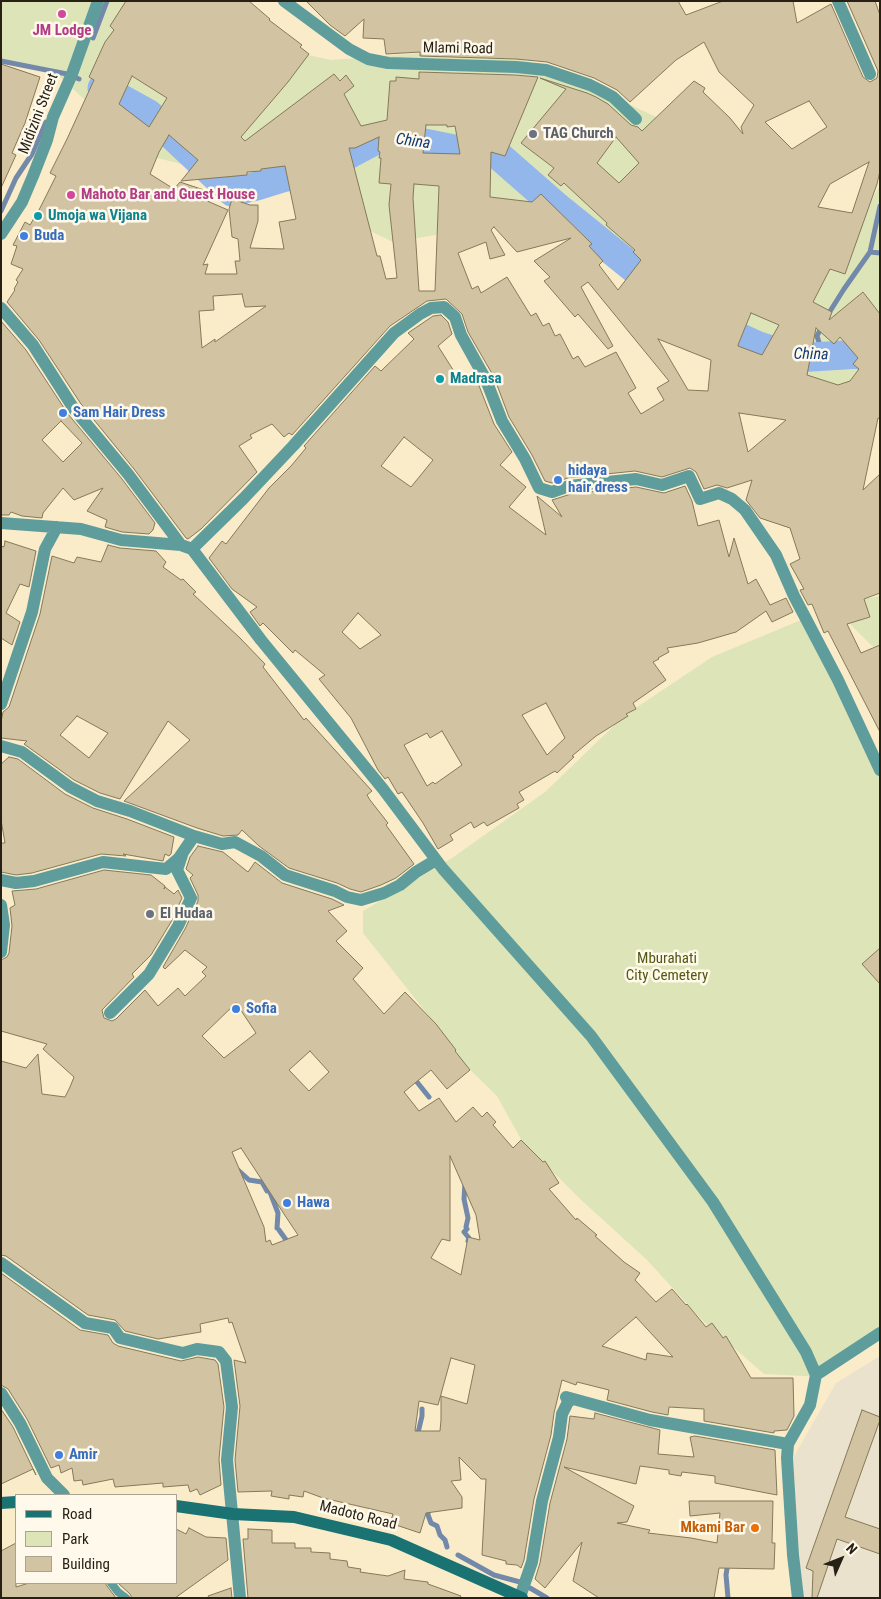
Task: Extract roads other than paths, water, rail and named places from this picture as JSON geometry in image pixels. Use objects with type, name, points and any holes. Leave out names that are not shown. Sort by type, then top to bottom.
[{"type":"main road","points":[[1,1503],[15,1502]]},
{"type":"main road","name":"Madoto Road","points":[[178,1506],[233,1514],[294,1517],[391,1540],[521,1597]]},
{"type":"street","name":"Midizini Street","points":[[1,234],[22,202],[32,179],[47,140],[53,117],[72,74],[98,1]]},
{"type":"street","name":"Mlami Road","points":[[284,1],[348,49],[368,59],[388,63],[516,66],[546,70],[582,82],[613,97],[636,119]]},
{"type":"street","points":[[838,1],[870,74]]},
{"type":"street","points":[[1,523],[81,528],[121,540],[186,547],[275,466],[394,333],[431,308],[444,307],[455,317],[461,335],[486,380],[502,422],[525,459],[539,488],[552,492],[569,486],[636,479],[662,484],[689,476],[700,499],[718,493],[732,500],[745,510],[776,555],[794,596],[851,706],[880,770]]},
{"type":"street","points":[[1,308],[33,345],[74,409],[383,789],[436,860],[591,1036],[713,1202],[806,1352],[816,1375],[810,1405],[788,1444],[787,1458],[793,1555],[798,1598]]},
{"type":"street","points":[[1,704],[34,603],[45,549],[57,527]]},
{"type":"street","points":[[1,746],[22,752],[70,787],[97,801],[137,813],[194,836],[222,844],[235,842],[262,856],[285,876],[335,890],[348,897],[361,900],[384,893],[400,885],[416,872],[436,860]]},
{"type":"street","points":[[1,880],[16,883],[34,881],[103,862],[166,868],[179,858],[194,836]]},
{"type":"street","points":[[110,1013],[149,974],[178,926],[191,898],[177,870],[183,850]]},
{"type":"street","points":[[1,905],[4,925],[1,952]]},
{"type":"street","points":[[1,1264],[85,1323],[113,1328],[120,1338],[183,1353],[197,1348],[219,1352],[226,1361],[232,1407],[227,1460],[240,1598]]},
{"type":"street","points":[[816,1375],[880,1333]]},
{"type":"street","points":[[1,1393],[20,1423],[47,1478],[63,1494]]},
{"type":"street","points":[[521,1597],[532,1562],[542,1501],[559,1437],[562,1414],[571,1400],[566,1397],[650,1420],[788,1444]]},
{"type":"lane","points":[[112,1584],[126,1598]]},
{"type":"waterway","points":[[93,38],[107,1]]},
{"type":"waterway","name":"China","points":[[1,61],[67,74],[79,79]]},
{"type":"waterway","name":"China","points":[[102,88],[149,114],[232,192],[321,166],[346,156],[378,139],[409,140],[459,150],[491,149],[555,205],[664,293]]},
{"type":"waterway","points":[[1,211],[16,178],[32,154],[46,122]]},
{"type":"waterway","points":[[827,316],[870,252],[880,206]]},
{"type":"waterway","points":[[870,252],[880,253]]},
{"type":"waterway","name":"China","points":[[715,326],[756,345],[796,358],[860,354],[880,366]]},
{"type":"waterway","points":[[822,326],[817,336],[823,355]]},
{"type":"waterway","points":[[413,1077],[429,1097]]},
{"type":"waterway","points":[[238,1170],[249,1180],[262,1182],[267,1191]]},
{"type":"waterway","points":[[465,1183],[464,1199],[468,1218],[466,1227]]},
{"type":"waterway","points":[[270,1192],[278,1213],[277,1228]]},
{"type":"waterway","points":[[467,1229],[464,1232],[469,1238],[468,1241]]},
{"type":"waterway","points":[[279,1230],[289,1244]]},
{"type":"waterway","points":[[417,1437],[422,1409]]},
{"type":"waterway","points":[[428,1508],[431,1523],[437,1526],[447,1547]]},
{"type":"waterway","points":[[458,1555],[494,1575],[520,1582]]},
{"type":"waterway","points":[[728,1562],[726,1575],[728,1598]]},
{"type":"waterway","points":[[530,1588],[547,1598]]},
{"type":"place","name":"JM Lodge","points":[[62,14]]},
{"type":"place","name":"TAG Church","points":[[533,134]]},
{"type":"place","name":"Mahoto Bar and Guest House","points":[[71,195]]},
{"type":"place","name":"Umoja wa Vijana","points":[[38,216]]},
{"type":"place","name":"Buda","points":[[24,236]]},
{"type":"place","name":"Madrasa","points":[[440,379]]},
{"type":"place","name":"Sam Hair Dress","points":[[63,413]]},
{"type":"place","name":"hidaya hair dress","points":[[558,480]]},
{"type":"place","name":"El Hudaa","points":[[150,914]]},
{"type":"place","name":"Sofia","points":[[236,1009]]},
{"type":"place","name":"Hawa","points":[[287,1203]]},
{"type":"place","name":"Amir","points":[[59,1455]]},
{"type":"place","name":"Mkami Bar","points":[[755,1528]]},
{"type":"park label","name":"Mburahati City Cemetery","points":[[667,968]]}]
